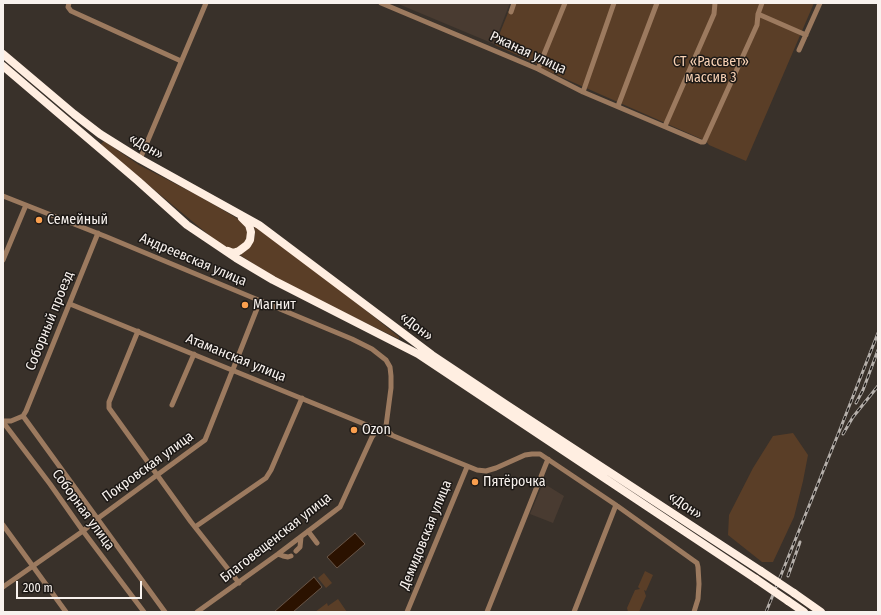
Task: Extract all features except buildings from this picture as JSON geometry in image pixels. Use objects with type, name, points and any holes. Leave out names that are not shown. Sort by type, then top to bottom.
[{"type":"highway","name":"«Дон»","points":[[3,54],[100,134],[140,159],[259,225],[432,354],[821,612]]},
{"type":"highway","name":"«Дон»","points":[[3,66],[138,181],[187,225],[274,280],[418,354],[804,612]]},
{"type":"highway","points":[[198,190],[245,220],[249,225],[251,232],[250,240],[247,245],[240,251],[233,253],[224,249]]},
{"type":"street","points":[[69,3],[68,7],[71,11],[181,61]]},
{"type":"street","points":[[140,159],[206,3]]},
{"type":"street","name":"Ржаная улица","points":[[381,3],[701,142],[704,142],[757,24],[758,14]]},
{"type":"street","points":[[511,12],[514,3]]},
{"type":"street","points":[[538,70],[564,3]]},
{"type":"street","points":[[583,92],[614,3]]},
{"type":"street","points":[[618,106],[657,3]]},
{"type":"street","points":[[665,126],[714,14],[715,3]]},
{"type":"street","points":[[762,3],[758,14],[806,35]]},
{"type":"street","points":[[799,50],[820,3]]},
{"type":"street","name":"Андреевская улица","points":[[3,196],[98,233],[352,339],[372,349],[386,360],[390,367],[391,376],[386,426],[389,432],[393,435]]},
{"type":"street","points":[[3,260],[26,206]]},
{"type":"street","name":"Соборный проезд","points":[[22,416],[26,410],[98,233]]},
{"type":"street","name":"Покровская улица","points":[[3,587],[82,531],[205,440],[260,301]]},
{"type":"street","name":"Атаманская улица","points":[[70,304],[377,430],[393,435],[467,467],[477,470],[486,470],[496,468],[525,455],[532,454],[540,454],[548,459]]},
{"type":"street","points":[[138,331],[109,408],[156,475],[239,583]]},
{"type":"street","points":[[172,405],[194,354]]},
{"type":"street","points":[[195,527],[266,478],[271,470],[302,398]]},
{"type":"street","name":"Соборная улица","points":[[3,421],[11,421],[22,416],[165,612]]},
{"type":"street","name":"Соборная улица","points":[[3,421],[50,484],[82,531],[144,612]]},
{"type":"street","name":"Благовещенская улица","points":[[197,612],[239,583],[340,507],[372,437],[377,430]]},
{"type":"street","points":[[487,612],[548,459],[616,505],[696,563],[698,567],[699,584],[698,599],[694,612]]},
{"type":"street","name":"Демидовская улица","points":[[407,612],[467,467]]},
{"type":"street","points":[[574,612],[616,505]]},
{"type":"street","points":[[3,525],[66,612]]},
{"type":"street","points":[[308,531],[317,543]]},
{"type":"street","points":[[296,551],[300,547],[301,536]]},
{"type":"street","points":[[278,554],[288,557],[291,556]]},
{"type":"shaded area","points":[[396,3],[510,3],[494,44]]},
{"type":"shaded area","points":[[543,483],[564,496],[553,523],[530,514]]},
{"type":"shaded area","points":[[355,533],[365,544],[337,568],[327,557]]},
{"type":"shaded area","points":[[314,577],[322,587],[293,612],[274,612]]},
{"type":"green space","name":"СТ «Рассвет» массив 3","points":[[512,3],[814,3],[746,161],[709,145],[706,141],[543,69],[535,63],[495,45]]},
{"type":"green space","points":[[104,141],[139,165],[199,196],[245,223],[248,234],[244,245],[239,248],[231,249],[221,245],[100,145]]},
{"type":"green space","points":[[254,226],[296,254],[399,337],[399,339],[283,283],[237,253],[253,242],[255,235]]},
{"type":"green space","points":[[793,433],[808,455],[803,481],[794,517],[773,562],[762,562],[728,535],[729,515],[753,468],[773,436]]},
{"type":"green space","points":[[645,571],[653,575],[646,591],[644,590],[646,596],[639,612],[628,612],[627,608],[635,590],[640,589],[638,587]]},
{"type":"green space","points":[[324,573],[332,583],[326,588],[318,578]]},
{"type":"green space","points":[[338,599],[347,612],[315,612],[327,603],[328,606]]},
{"type":"railway","points":[[766,612],[878,333]]},
{"type":"railway","points":[[856,403],[863,390],[878,350]]},
{"type":"railway","points":[[843,434],[853,417],[878,386]]},
{"type":"railway","points":[[788,576],[800,542]]},
{"type":"place","name":"Семейный","points":[[39,220]]},
{"type":"place","name":"Магнит","points":[[245,305]]},
{"type":"place","name":"Ozon","points":[[354,430]]},
{"type":"place","name":"Пятёрочка","points":[[475,482]]}]
